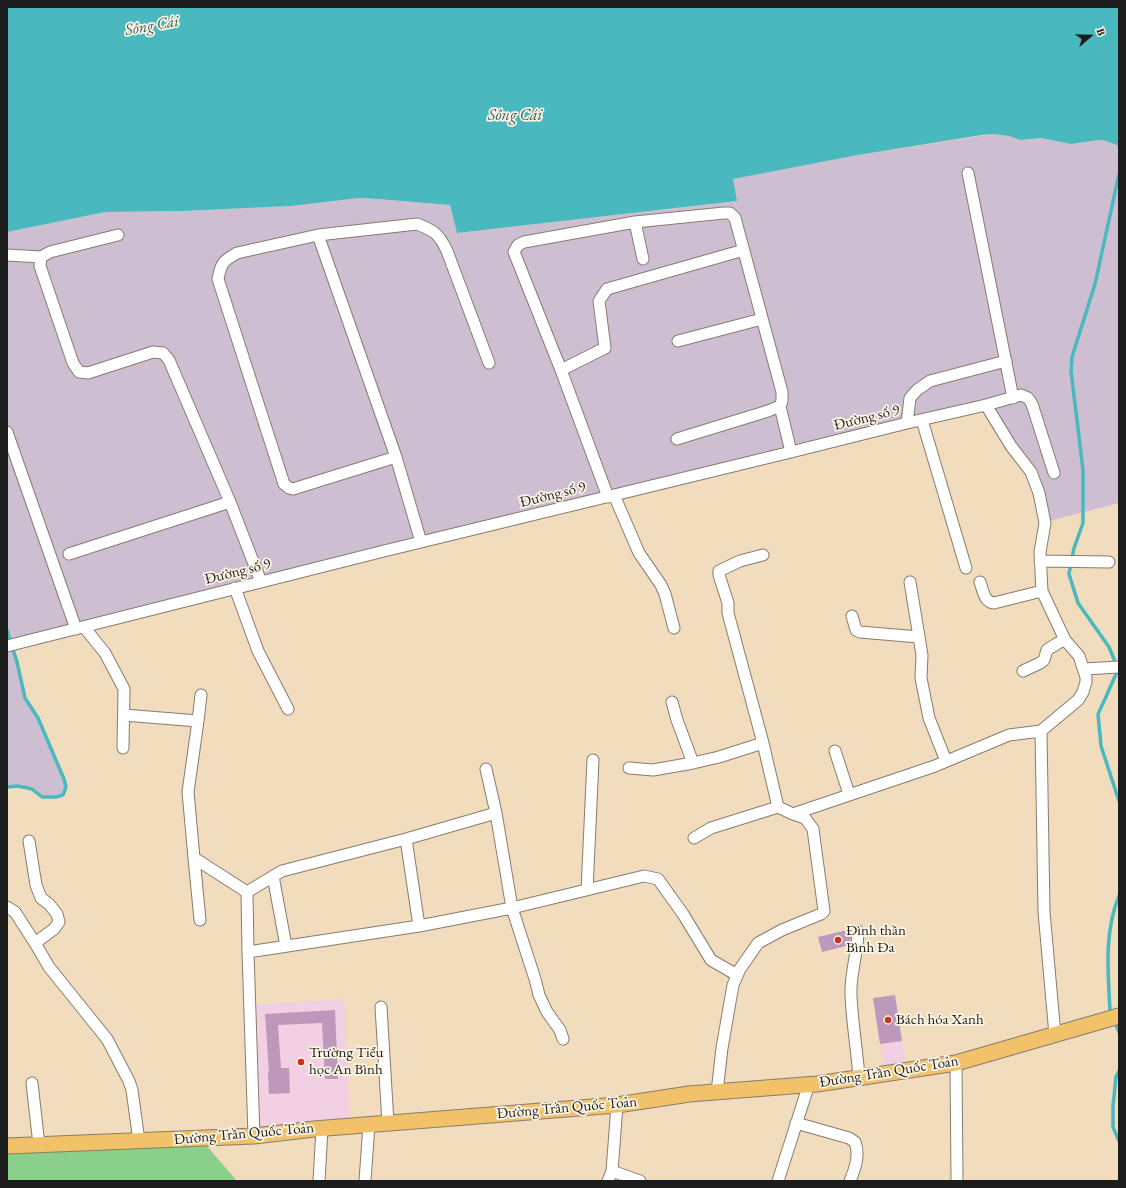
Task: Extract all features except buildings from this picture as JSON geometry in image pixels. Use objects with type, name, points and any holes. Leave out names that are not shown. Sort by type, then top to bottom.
[{"type":"main road","name":"Đường Trần Quốc Toản","points":[[7,1146],[254,1136],[322,1128],[616,1105],[689,1094],[809,1084],[956,1063],[1119,1016]]},
{"type":"street","points":[[968,173],[1013,398]]},
{"type":"street","points":[[674,628],[662,585],[639,553],[611,496],[514,252],[518,246],[524,242],[635,222],[730,213],[735,218],[782,392],[782,401],[780,406],[791,452]]},
{"type":"street","points":[[635,222],[643,259]]},
{"type":"street","points":[[396,457],[293,489],[284,484],[218,279],[220,268],[226,260],[238,253],[318,235],[418,224],[431,230],[441,239],[447,250],[489,363]]},
{"type":"street","points":[[7,255],[42,257],[50,252],[118,235]]},
{"type":"street","points":[[318,235],[396,457],[421,542]]},
{"type":"street","points":[[561,370],[605,348],[599,301],[607,288],[744,250]]},
{"type":"street","points":[[42,257],[40,266],[73,363],[79,372],[88,373],[153,352],[163,353],[169,360],[230,502],[261,582]]},
{"type":"street","points":[[678,341],[762,319]]},
{"type":"street","points":[[907,423],[910,398],[917,390],[930,381],[1006,361]]},
{"type":"street","name":"Đường số 9","points":[[7,646],[421,542],[1021,396],[1028,398],[1032,404],[1054,473]]},
{"type":"street","points":[[793,814],[946,761],[1009,736],[1041,731],[1078,700],[1083,692],[1086,682],[1084,668],[1079,656],[1065,640],[1044,599],[1042,590],[1040,552],[1045,523],[1039,493],[1031,472],[1011,446],[986,405]]},
{"type":"street","points":[[676,439],[780,406]]},
{"type":"street","points":[[922,420],[966,568]]},
{"type":"street","points":[[7,432],[80,628],[104,653],[124,689],[123,748]]},
{"type":"street","points":[[69,554],[230,502]]},
{"type":"street","points":[[763,555],[740,561],[719,571],[719,576],[728,602],[728,613],[763,743],[778,807]]},
{"type":"street","points":[[1040,561],[1063,560],[1077,562],[1110,562]]},
{"type":"street","points":[[910,582],[922,655],[921,678],[929,718],[946,761]]},
{"type":"street","points":[[980,582],[987,601],[994,603],[1042,590]]},
{"type":"street","points":[[235,588],[258,651],[288,709]]},
{"type":"street","points":[[852,616],[856,630],[860,632],[919,637]]},
{"type":"street","points":[[1023,671],[1040,663],[1044,660],[1047,650],[1065,640]]},
{"type":"street","points":[[1084,668],[1114,667]]},
{"type":"street","points":[[200,920],[188,792],[201,695]]},
{"type":"street","points":[[672,702],[677,720],[693,762]]},
{"type":"street","points":[[124,715],[198,721]]},
{"type":"street","points":[[1041,731],[1044,912],[1055,1035]]},
{"type":"street","points":[[629,768],[653,770],[719,757],[763,743]]},
{"type":"street","points":[[835,751],[849,794]]},
{"type":"street","points":[[587,890],[593,760]]},
{"type":"street","points":[[486,769],[496,814],[512,908],[535,979],[538,994],[547,1012],[560,1030],[564,1039]]},
{"type":"street","points":[[694,838],[711,828],[778,807],[805,818],[813,829],[824,911],[821,914],[782,930],[758,943],[740,969],[733,985],[717,1092]]},
{"type":"street","points":[[247,892],[282,871],[496,814]]},
{"type":"street","points":[[406,839],[419,926]]},
{"type":"street","points":[[29,841],[36,885],[41,898],[49,904],[57,914],[59,922],[54,929],[35,943]]},
{"type":"street","points":[[194,858],[247,892]]},
{"type":"street","points":[[273,876],[286,946]]},
{"type":"street","points":[[248,952],[419,926],[512,908],[644,876],[658,879],[683,914],[711,960],[737,975]]},
{"type":"street","points":[[247,892],[254,1136]]},
{"type":"street","points":[[7,907],[14,912],[49,966],[100,1030],[115,1055],[132,1090],[139,1141]]},
{"type":"street","points":[[858,931],[858,943],[851,994],[859,1077]]},
{"type":"street","points":[[382,1007],[388,1123]]},
{"type":"street","points":[[956,1063],[957,1181]]},
{"type":"street","points":[[32,1083],[40,1144]]},
{"type":"street","points":[[778,1181],[809,1084]]},
{"type":"street","points":[[616,1105],[610,1176],[640,1181]]},
{"type":"street","points":[[796,1123],[849,1138],[855,1142],[858,1154],[850,1181]]},
{"type":"street","points":[[365,1181],[369,1124]]},
{"type":"street","points":[[319,1181],[322,1128]]},
{"type":"shaded area","points":[[993,134],[1009,136],[1020,140],[1041,138],[1071,144],[1099,140],[1119,146],[1119,503],[1049,521],[1015,444],[988,400],[11,642],[25,698],[38,718],[66,787],[63,795],[56,797],[42,797],[32,789],[18,786],[7,787],[7,232],[105,212],[182,211],[291,206],[359,198],[450,205],[457,233],[737,201],[732,179],[858,155]]},
{"type":"shaded area","name":"Bách hóa Xanh","points":[[895,995],[906,1064],[884,1067],[873,998]]},
{"type":"shaded area","name":"Trường Tiểu học An Bình","points":[[344,999],[350,1119],[258,1129],[254,1005]]},
{"type":"green space","points":[[206,1145],[237,1181],[8,1181],[7,1153]]},
{"type":"water","name":"Sông Cái","points":[[7,7],[1119,7],[1119,146],[1099,140],[1071,144],[1041,138],[1020,140],[1009,136],[993,134],[982,135],[858,155],[733,179],[737,201],[457,233],[450,205],[359,198],[291,206],[182,211],[105,212],[7,232]]},
{"type":"waterway","points":[[1119,174],[1095,284],[1072,357],[1071,371],[1083,470],[1083,523],[1074,548],[1069,574],[1078,603],[1109,647],[1114,659],[1116,674],[1098,714],[1101,746],[1119,801]]},
{"type":"waterway","points":[[7,630],[17,662],[25,698],[38,718],[66,787],[63,795],[56,797],[42,797],[32,789],[18,786],[7,787]]},
{"type":"waterway","points":[[1112,1014],[1110,1010],[1108,981],[1108,952],[1111,924],[1119,896]]},
{"type":"waterway","points":[[1114,1020],[1119,1032]]},
{"type":"waterway","points":[[1119,1071],[1116,1077],[1113,1106],[1113,1127],[1119,1141]]},
{"type":"place","name":"Đình thần Bình Đa","points":[[838,940]]},
{"type":"place","name":"Bách hóa Xanh","points":[[888,1020]]},
{"type":"place","name":"Trường Tiểu học An Bình","points":[[301,1062]]}]
